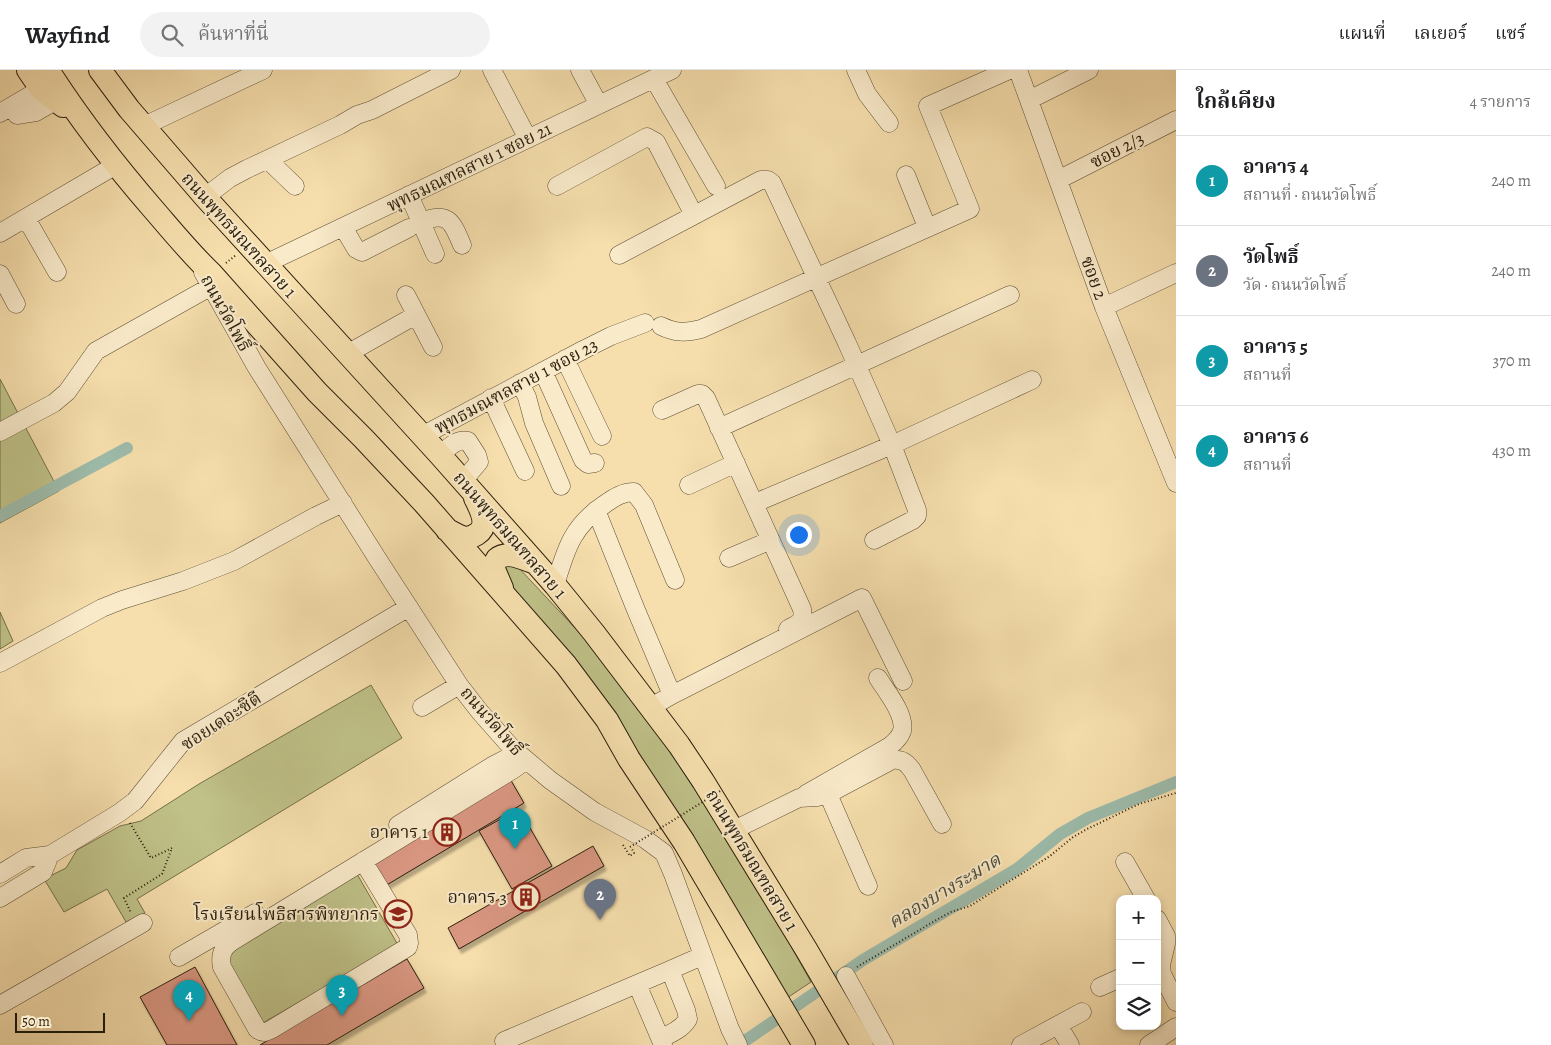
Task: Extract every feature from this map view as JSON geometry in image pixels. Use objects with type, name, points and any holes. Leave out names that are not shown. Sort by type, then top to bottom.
[{"type":"main road","points":[[28,70],[48,86],[81,121],[196,258],[211,281],[281,352],[447,530],[566,665],[606,720],[629,759],[684,842],[804,1045]]},
{"type":"main road","name":"ถนนพุทธมณฑลสาย 1","points":[[100,70],[113,80],[144,126],[247,245],[440,455],[555,585],[594,633],[651,707],[702,778],[862,1045]]},
{"type":"main road","points":[[48,86],[81,121]]},
{"type":"main road","points":[[447,530],[463,537],[472,538],[480,532],[483,525],[482,515],[467,486]]},
{"type":"main road","points":[[506,595],[493,567],[498,559],[505,556],[513,556],[535,563]]},
{"type":"street","points":[[144,126],[264,70]]},
{"type":"street","points":[[205,197],[230,178],[451,70]]},
{"type":"street","points":[[492,70],[528,139]]},
{"type":"street","points":[[580,70],[599,105]]},
{"type":"street","name":"พุทธมณฑลสาย 1 ซอย 21","points":[[265,264],[672,70]]},
{"type":"street","points":[[856,70],[874,106],[889,124]]},
{"type":"street","points":[[816,278],[970,209],[928,106],[1010,70]]},
{"type":"street","name":"ซอย 2","points":[[1018,70],[1104,307],[1176,484]]},
{"type":"street","points":[[1029,100],[1089,70]]},
{"type":"street","points":[[654,79],[716,186]]},
{"type":"street","points":[[8,114],[36,112],[48,86]]},
{"type":"street","name":"ซอย 2/3","points":[[1058,180],[1176,120]]},
{"type":"street","points":[[557,186],[647,137],[656,142],[694,215]]},
{"type":"street","points":[[268,160],[295,186]]},
{"type":"street","points":[[0,233],[116,165]]},
{"type":"street","points":[[906,175],[927,227]]},
{"type":"street","points":[[619,255],[761,180],[768,180],[774,188],[857,365],[892,445],[917,510],[917,516],[914,520],[874,540]]},
{"type":"street","points":[[409,195],[415,225],[435,254]]},
{"type":"street","points":[[343,227],[356,249],[362,252],[415,225],[433,218],[442,217],[456,231],[462,245]]},
{"type":"street","points":[[26,218],[57,272]]},
{"type":"street","points":[[1104,307],[1176,273]]},
{"type":"street","points":[[0,274],[16,304]]},
{"type":"street","name":"พุทธมณฑลสาย 1 ซอย 23","points":[[422,436],[565,359],[634,326],[653,325],[687,333],[816,278]]},
{"type":"street","points":[[0,432],[54,403],[67,392],[96,351],[211,281]]},
{"type":"street","name":"ถนนวัดโพธิ์","points":[[211,281],[257,368],[459,685],[498,734],[521,756],[578,801],[645,839],[664,853]]},
{"type":"street","points":[[406,295],[433,347]]},
{"type":"street","points":[[719,428],[1010,295]]},
{"type":"street","points":[[347,354],[416,314]]},
{"type":"street","name":"ถนนวัดโพธิ์","points":[[257,368],[271,356],[281,352]]},
{"type":"street","points":[[565,359],[602,436]]},
{"type":"street","points":[[543,371],[583,460],[588,464],[595,463]]},
{"type":"street","points":[[755,503],[892,445],[1032,380]]},
{"type":"street","points":[[520,383],[527,397],[534,423],[561,486]]},
{"type":"street","points":[[662,410],[702,394],[706,398],[802,609],[803,617],[800,623],[777,636]]},
{"type":"street","points":[[491,398],[525,470]]},
{"type":"street","points":[[440,455],[456,442],[468,441],[479,462],[467,486]]},
{"type":"street","points":[[689,485],[736,463]]},
{"type":"street","points":[[555,585],[567,549],[576,530],[585,518],[617,496],[628,492],[634,492],[644,505],[675,580]]},
{"type":"street","points":[[0,662],[102,608],[189,579],[234,561],[342,503]]},
{"type":"street","points":[[596,510],[672,695]]},
{"type":"street","points":[[729,558],[771,540]]},
{"type":"street","points":[[651,707],[862,598],[903,681]]},
{"type":"street","name":"ซอยเดอะซิตี","points":[[0,874],[26,858],[50,855],[123,810],[135,801],[184,741],[409,607]]},
{"type":"street","points":[[734,830],[799,798],[890,746],[898,739],[902,731],[903,719],[878,678]]},
{"type":"street","points":[[422,707],[459,685]]},
{"type":"street","points":[[363,861],[408,935],[408,947],[272,1029],[261,1032],[257,1029],[222,967],[222,951],[236,939],[363,861],[514,769],[521,756]]},
{"type":"street","points":[[179,957],[343,861],[492,766],[521,756]]},
{"type":"street","points":[[799,798],[828,794],[892,760],[899,759],[912,770],[942,824]]},
{"type":"street","points":[[828,794],[868,886]]},
{"type":"street","points":[[684,842],[664,853],[734,1037]]},
{"type":"street","name":"ซอยเดอะซิตี","points":[[0,898],[43,872],[50,855]]},
{"type":"street","points":[[1125,862],[1144,895]]},
{"type":"street","points":[[0,1005],[141,925]]},
{"type":"street","points":[[1161,927],[1166,936],[1166,944],[1161,959]]},
{"type":"street","points":[[504,1041],[702,956]]},
{"type":"street","points":[[636,984],[662,1042],[685,1025],[688,1019],[670,970]]},
{"type":"street","points":[[1161,971],[1176,1002]]},
{"type":"street","points":[[846,976],[884,1045]]},
{"type":"street","points":[[1100,988],[1116,980]]},
{"type":"street","points":[[1020,1045],[1082,1012]]},
{"type":"street","points":[[1058,1025],[1070,1045]]},
{"type":"street","points":[[1148,1045],[1176,1027]]},
{"type":"path","points":[[211,281],[247,245]]},
{"type":"path","points":[[630,847],[722,790]]},
{"type":"path","points":[[846,976],[871,958],[909,936],[951,912],[970,906],[1020,876],[1087,829],[1139,804],[1176,793]]},
{"type":"path","points":[[123,810],[150,858],[172,848],[162,874],[124,898],[141,925]]},
{"type":"green space","points":[[0,379],[59,491],[0,523]]},
{"type":"green space","points":[[516,565],[590,644],[679,760],[811,982],[787,998],[502,578],[501,567]]},
{"type":"green space","points":[[0,612],[13,641],[0,649]]},
{"type":"green space","points":[[371,685],[402,738],[137,899],[145,913],[126,922],[107,889],[64,912],[44,879],[66,868],[77,850],[120,826],[141,821],[199,784]]},
{"type":"green space","points":[[357,874],[398,945],[261,1024],[220,954]]},
{"type":"building","name":"อาคาร 1","points":[[509,777],[524,803],[385,886],[369,861]]},
{"type":"building","points":[[519,809],[552,866],[512,889],[479,831]]},
{"type":"building","name":"อาคาร 3","points":[[593,846],[604,866],[459,949],[448,928]]},
{"type":"building","points":[[407,959],[424,988],[327,1045],[260,1045]]},
{"type":"building","points":[[195,967],[237,1045],[167,1045],[140,997]]},
{"type":"waterway","points":[[0,516],[127,448]]},
{"type":"waterway","name":"คลองบางระมาด","points":[[739,1045],[863,960],[1017,869],[1060,834],[1088,818],[1176,782]]},
{"type":"place","name":"อาคาร 1","points":[[447,832]]},
{"type":"place","name":"อาคาร 4","points":[[515,849]]},
{"type":"place","name":"อาคาร 3","points":[[526,897]]},
{"type":"place","name":"โรงเรียนโพธิสารพิทยากร","points":[[398,914]]},
{"type":"place","name":"วัดโพธิ์","points":[[600,920]]},
{"type":"place","name":"อาคาร 5","points":[[342,1016]]},
{"type":"place","name":"อาคาร 6","points":[[189,1021]]}]
